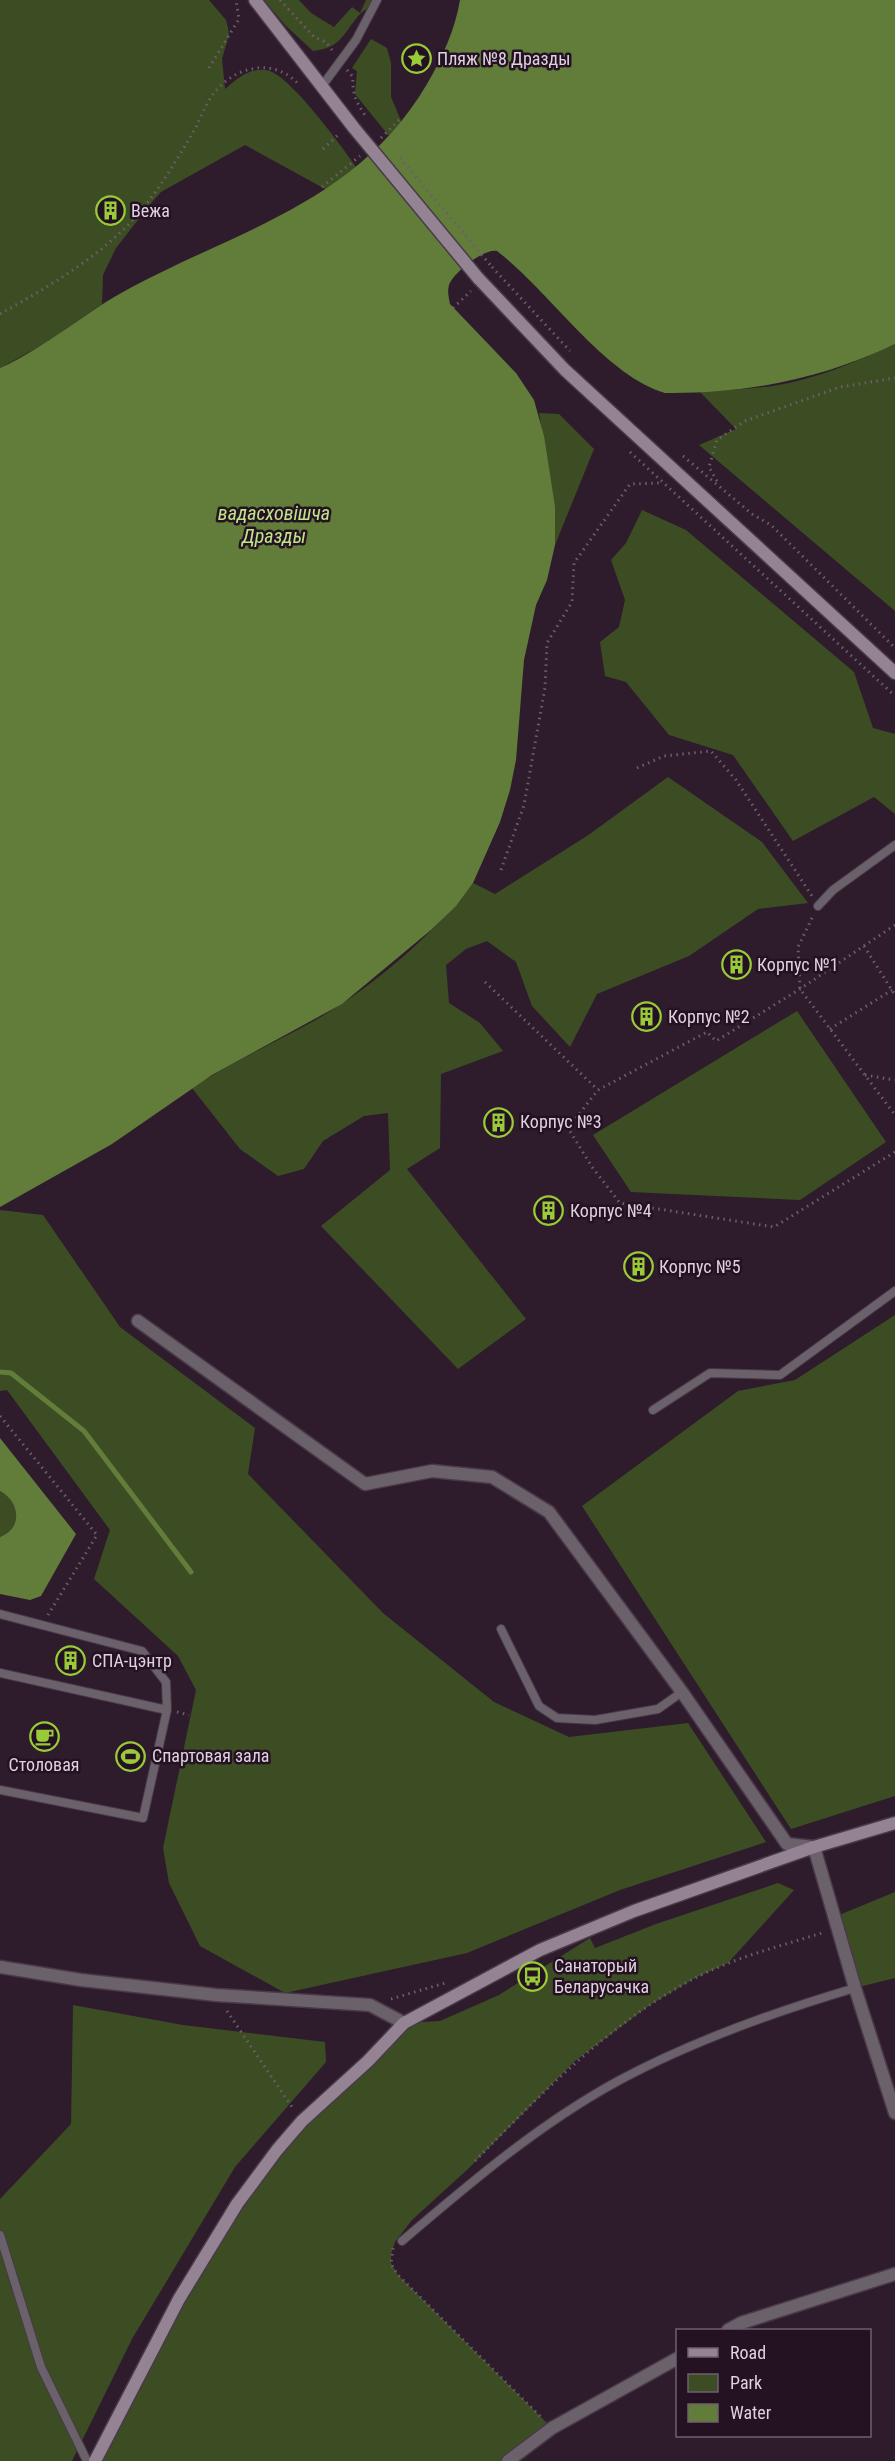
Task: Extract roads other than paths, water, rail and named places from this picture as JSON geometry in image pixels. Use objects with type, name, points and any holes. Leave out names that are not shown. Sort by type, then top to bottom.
[{"type":"street","points":[[255,0],[354,128],[478,278],[565,370],[895,673]]},
{"type":"street","points":[[138,1321],[365,1484],[432,1471],[492,1477],[549,1512],[682,1692],[787,1844],[814,1847]]},
{"type":"street","points":[[95,2461],[179,2299],[237,2204],[277,2150],[302,2121],[368,2061],[404,2023],[540,1950],[634,1911],[814,1847],[895,1823]]},
{"type":"street","points":[[814,1847],[855,1988],[895,2113]]},
{"type":"street","points":[[0,1966],[81,1980],[216,1995],[370,2005],[404,2023]]},
{"type":"street","points":[[731,2329],[741,2323],[895,2274]]},
{"type":"street","points":[[508,2461],[552,2428],[676,2359]]},
{"type":"lane","points":[[322,86],[356,40],[377,0]]},
{"type":"lane","points":[[818,906],[833,890],[895,845]]},
{"type":"lane","points":[[653,1410],[710,1372],[780,1375],[895,1291]]},
{"type":"lane","points":[[0,1614],[142,1650],[166,1682],[167,1710],[143,1818],[0,1790]]},
{"type":"lane","points":[[501,1629],[538,1706],[557,1718],[596,1720],[658,1709],[682,1692]]},
{"type":"lane","points":[[0,1673],[167,1710]]},
{"type":"lane","points":[[399,2242],[548,2124],[618,2081],[778,2011],[855,1988]]},
{"type":"lane","points":[[0,2235],[40,2367],[87,2461]]},
{"type":"water","name":"вадасховішча Дразды","points":[[460,0],[895,0],[895,344],[840,367],[783,382],[725,391],[665,393],[642,383],[620,369],[497,251],[477,257],[456,274],[449,285],[450,304],[516,373],[534,400],[544,436],[555,506],[555,545],[547,580],[536,605],[524,660],[516,760],[510,790],[500,822],[473,883],[456,906],[431,930],[342,1004],[212,1075],[112,1144],[0,1207],[0,368],[34,350],[132,287],[295,207],[333,184],[367,157],[399,124],[427,84],[447,44]]},
{"type":"water","points":[[0,1438],[76,1534],[41,1596],[30,1600],[0,1594],[0,1537],[13,1528],[16,1515],[12,1502],[0,1491]]},
{"type":"waterway","points":[[0,1372],[11,1373],[84,1431],[191,1572]]},
{"type":"place","name":"Пляж №8 Дразды","points":[[416,59]]},
{"type":"place","name":"Вежа","points":[[110,211]]},
{"type":"place","name":"Корпус №1","points":[[736,965]]},
{"type":"place","name":"Корпус №2","points":[[647,1017]]},
{"type":"place","name":"Корпус №3","points":[[499,1122]]},
{"type":"place","name":"Корпус №4","points":[[549,1211]]},
{"type":"place","name":"Корпус №5","points":[[638,1267]]},
{"type":"place","name":"СПА-цэнтр","points":[[71,1661]]},
{"type":"place","name":"Столовая","points":[[44,1736]]},
{"type":"place","name":"Спартовая зала","points":[[131,1756]]},
{"type":"place","name":"Санаторый Беларусачка","points":[[533,1976]]}]
